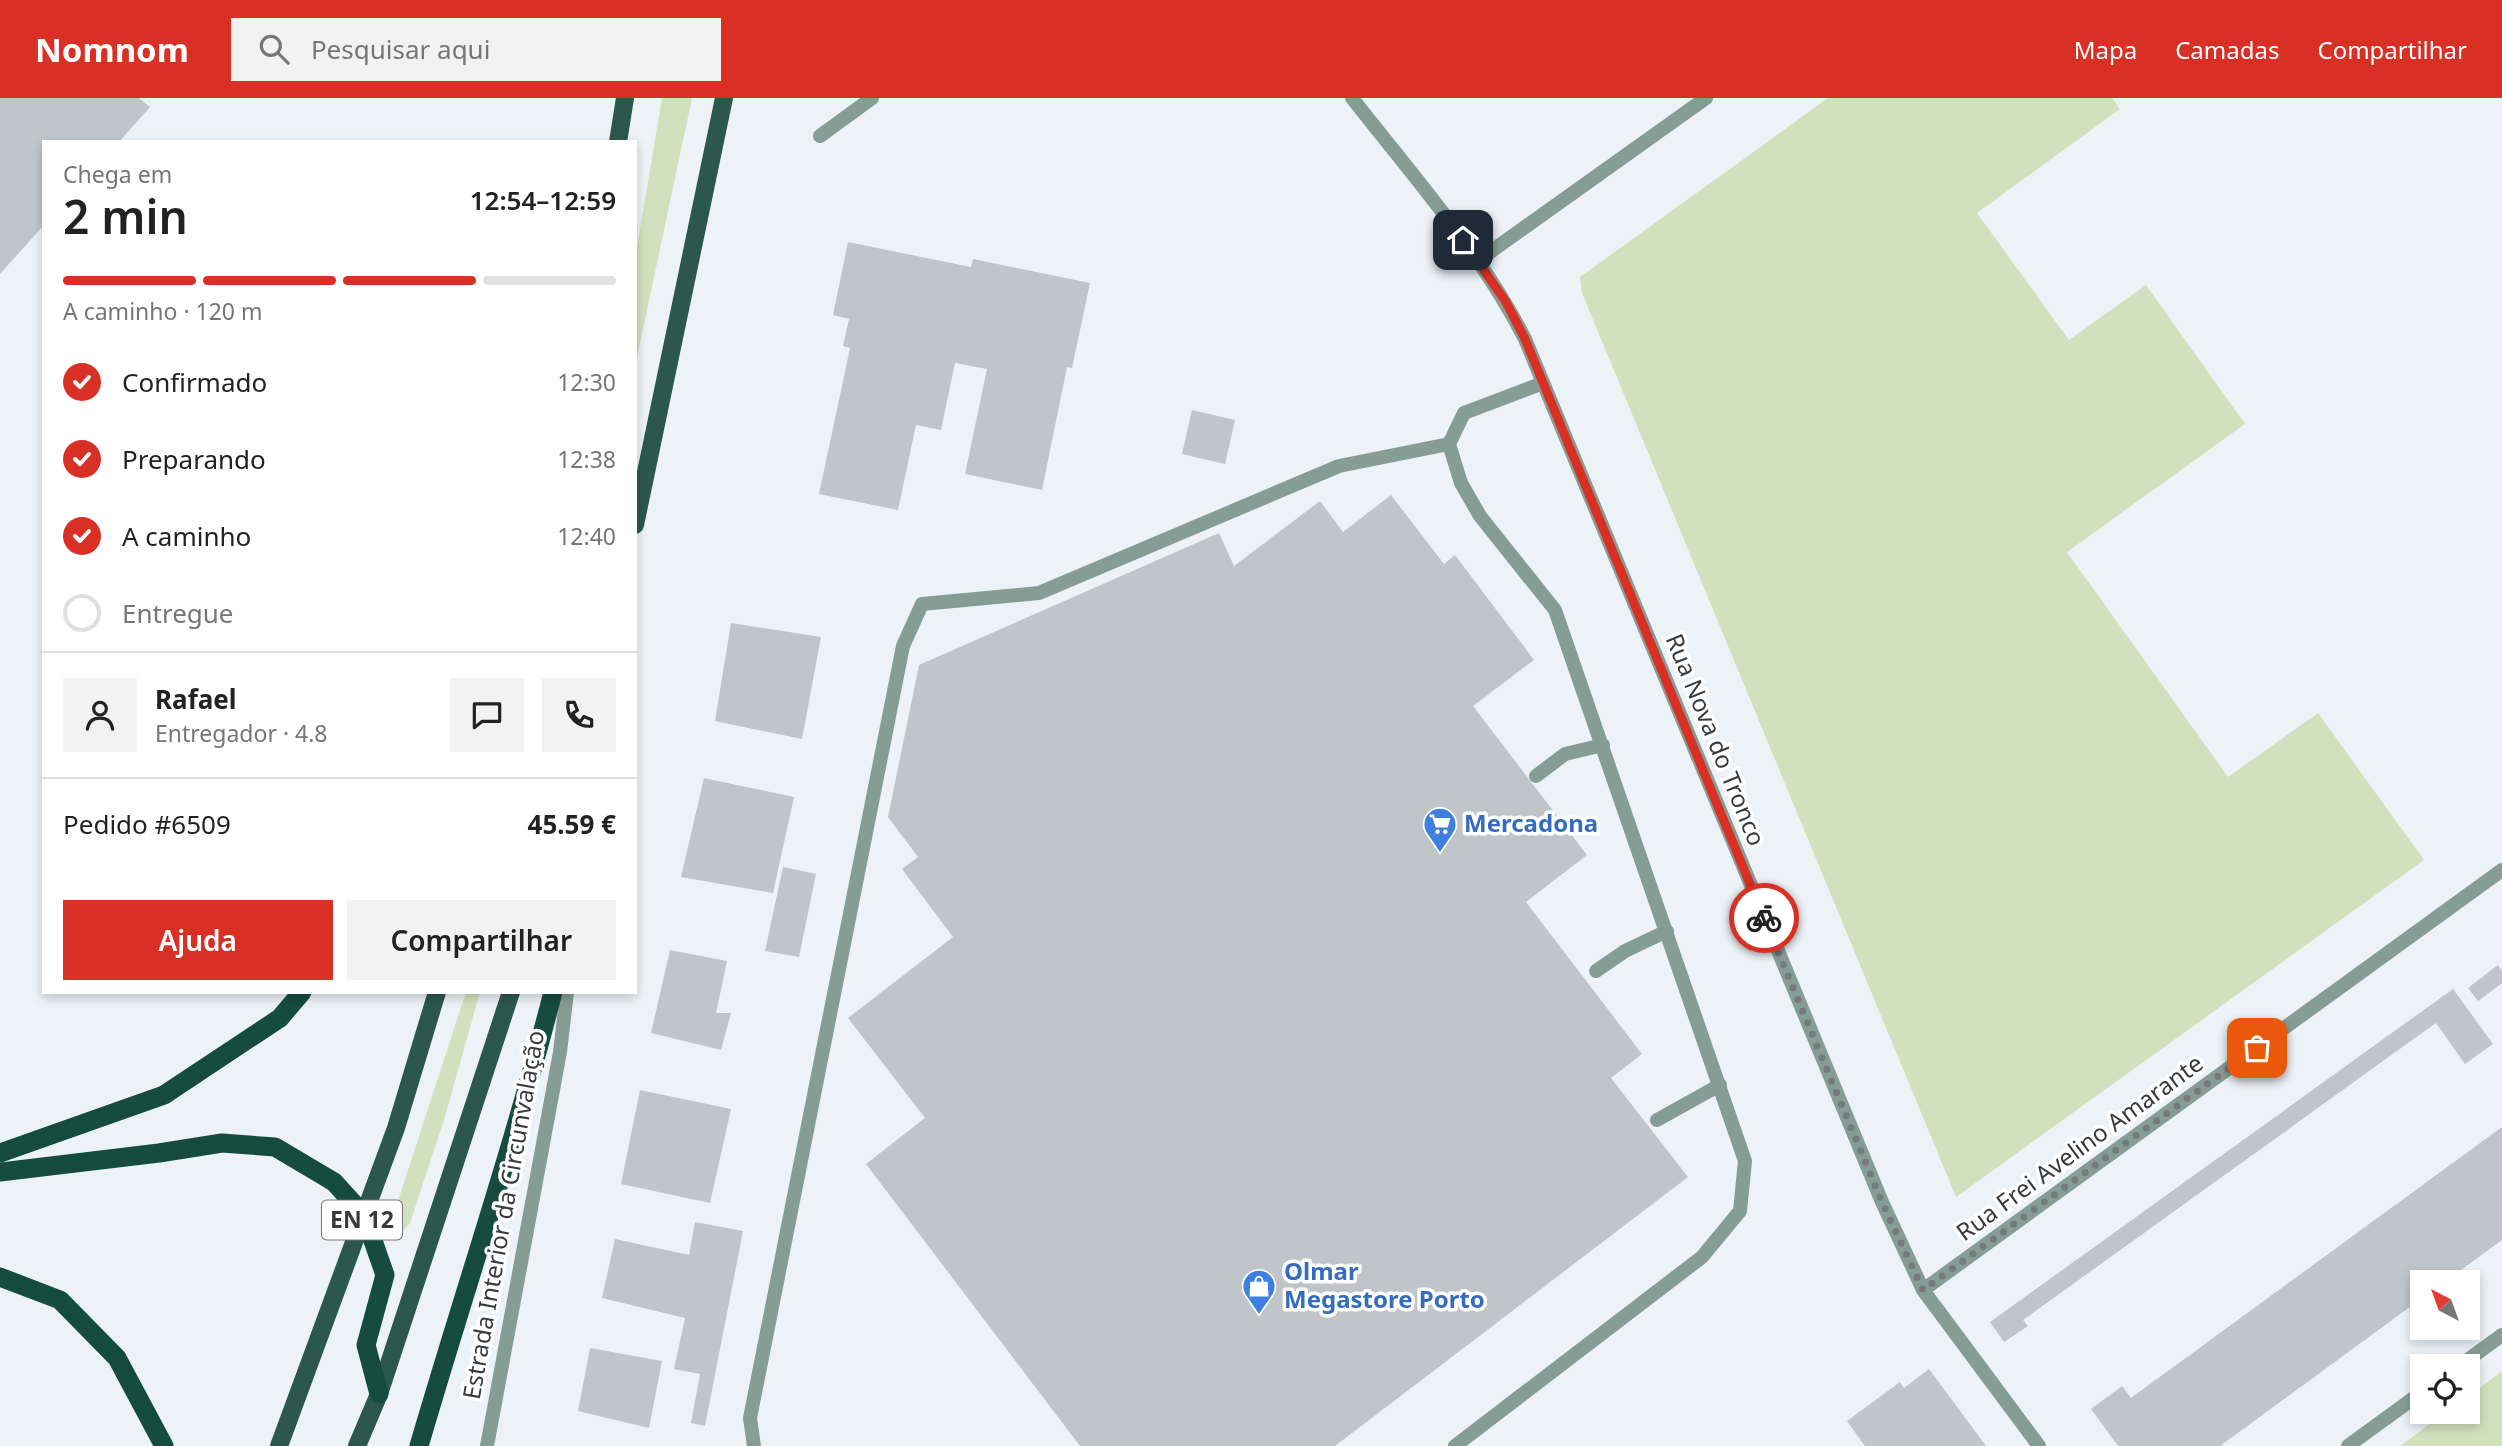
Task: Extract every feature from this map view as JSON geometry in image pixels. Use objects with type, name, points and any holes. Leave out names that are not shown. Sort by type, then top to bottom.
[{"type":"highway","points":[[0,1153],[164,1094],[280,1018],[300,994]]},
{"type":"highway","points":[[419,1446],[475,1254],[529,1086],[552,994]]},
{"type":"highway","points":[[0,1172],[222,1143],[275,1147],[334,1182],[364,1215],[385,1275],[366,1345],[379,1394]]},
{"type":"highway","points":[[0,1277],[60,1300],[117,1358],[163,1446]]},
{"type":"main road","points":[[618,140],[625,98]]},
{"type":"main road","points":[[637,515],[724,98]]},
{"type":"main road","name":"EN 12","points":[[279,1446],[396,1128],[436,994]]},
{"type":"main road","name":"Estrada Interior da Circunvalação","points":[[358,1446],[379,1394],[510,994]]},
{"type":"street","points":[[820,136],[872,98]]},
{"type":"street","name":"Rua Nova do Tronco","points":[[1352,98],[1479,260],[1506,302],[1543,383],[1882,1202],[1923,1290],[2039,1446]]},
{"type":"street","points":[[1479,260],[1706,98]]},
{"type":"street","points":[[1455,1446],[1702,1257],[1740,1211],[1745,1161],[1555,610],[1480,516],[1461,483],[1449,444],[1464,413],[1543,383]]},
{"type":"street","points":[[754,1446],[750,1418],[846,929],[903,646],[922,604],[1039,593],[1339,466],[1449,444]]},
{"type":"street","points":[[1536,776],[1565,754],[1603,745]]},
{"type":"street","name":"Rua Frei Avelino Amarante","points":[[1923,1290],[2502,870]]},
{"type":"street","points":[[1597,971],[1625,951],[1667,931]]},
{"type":"street","name":"Estrada Interior da Circunvalação","points":[[487,1446],[560,1052],[567,994]]},
{"type":"street","points":[[1657,1120],[1720,1085]]},
{"type":"street","points":[[2476,1354],[2502,1335]]},
{"type":"street","points":[[2348,1446],[2410,1401]]},
{"type":"green space","points":[[662,98],[692,98],[637,358],[637,247]]},
{"type":"green space","points":[[1828,98],[2112,98],[2120,109],[1977,213],[2069,340],[2146,285],[2245,424],[2067,552],[2228,777],[2318,713],[2424,860],[1956,1197],[1582,293],[1580,277]]},
{"type":"green space","points":[[465,994],[479,994],[444,1120],[410,1223],[405,1229],[398,1230],[394,1226],[397,1204]]},
{"type":"green space","points":[[2502,1371],[2502,1446],[2400,1446],[2430,1424],[2480,1424],[2480,1388]]},
{"type":"building","points":[[0,98],[139,98],[150,107],[121,140],[42,140],[42,227],[0,274]]},
{"type":"building","points":[[848,242],[971,267],[973,259],[1090,283],[1072,368],[1067,367],[1042,490],[965,474],[987,369],[955,363],[941,430],[916,425],[898,510],[819,494],[850,348],[843,346],[849,319],[833,315]]},
{"type":"building","points":[[1192,410],[1235,420],[1225,464],[1182,454]]},
{"type":"building","points":[[1391,495],[1444,564],[1455,555],[1534,660],[1473,706],[1587,855],[1526,902],[1642,1054],[1611,1078],[1688,1177],[1335,1446],[1080,1446],[866,1164],[925,1118],[848,1018],[953,937],[902,869],[918,857],[888,817],[919,665],[1219,533],[1234,566],[1320,501],[1343,532]]},
{"type":"building","points":[[731,623],[821,637],[802,739],[715,721]]},
{"type":"building","points":[[704,778],[794,797],[773,893],[681,877]]},
{"type":"building","points":[[783,867],[816,874],[799,957],[765,951]]},
{"type":"building","points":[[670,950],[727,961],[716,1013],[731,1013],[721,1050],[651,1033]]},
{"type":"building","points":[[2498,965],[2502,971],[2502,983],[2478,1001],[2468,988]]},
{"type":"building","points":[[2453,989],[2493,1044],[2465,1064],[2436,1023],[2023,1320],[2028,1326],[2004,1342],[1990,1322]]},
{"type":"building","points":[[640,1090],[731,1109],[710,1203],[621,1184]]},
{"type":"building","points":[[2502,1127],[2502,1240],[2461,1270],[2410,1270],[2410,1307],[2220,1446],[2118,1446],[2091,1409],[2122,1386],[2131,1398]]},
{"type":"building","points":[[695,1222],[743,1231],[705,1426],[691,1423],[700,1374],[674,1369],[685,1318],[602,1298],[615,1239],[689,1255]]},
{"type":"building","points":[[590,1348],[662,1361],[649,1428],[578,1411]]},
{"type":"building","points":[[1929,1369],[1986,1446],[1865,1446],[1847,1421],[1900,1382],[1904,1388]]},
{"type":"way so far","points":[[1764,918],[1882,1202],[1923,1290],[2257,1048]]},
{"type":"place","name":"Mercadona","points":[[1440,854]]},
{"type":"place","name":"Olmar Megastore Porto","points":[[1259,1316]]},
{"type":"route","points":[[1463,240],[1506,302],[1525,339],[1764,918]]}]
